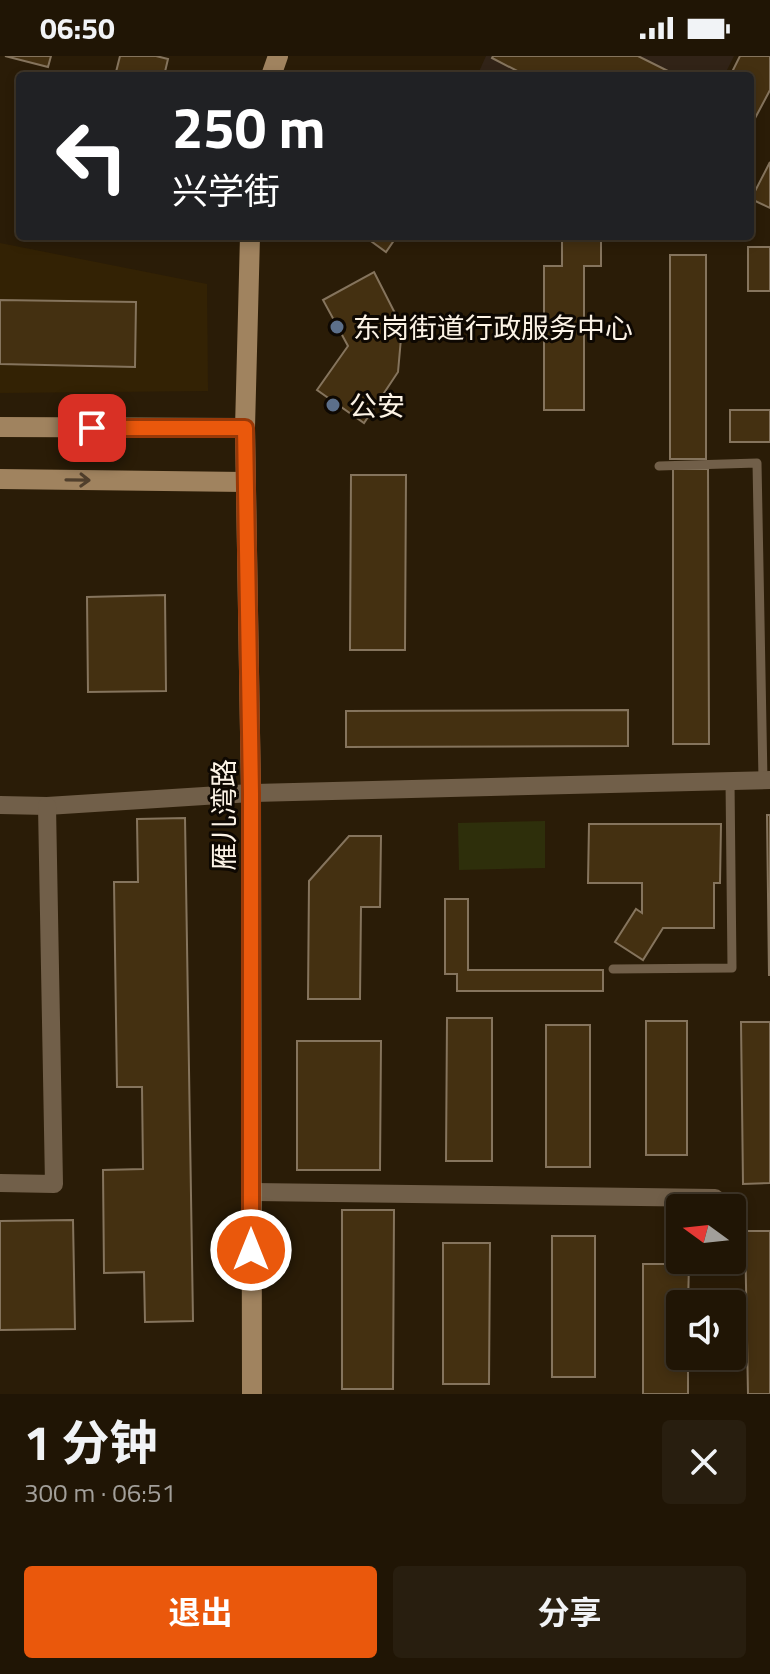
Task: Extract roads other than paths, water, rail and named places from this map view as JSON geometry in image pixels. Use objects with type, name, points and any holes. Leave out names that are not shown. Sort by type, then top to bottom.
[{"type":"main road","name":"雁儿湾路","points":[[250,240],[245,482],[251,793],[252,1394]]},
{"type":"main road","points":[[0,427],[245,428]]},
{"type":"main road","points":[[0,479],[245,482]]},
{"type":"street","points":[[0,805],[47,806],[251,793],[767,780]]},
{"type":"street","points":[[0,1183],[54,1184],[47,806]]},
{"type":"street","points":[[251,1192],[666,1197]]},
{"type":"lane","points":[[659,466],[757,463],[767,780]]},
{"type":"lane","points":[[613,969],[732,968],[730,781]]},
{"type":"place","name":"东岗街道行政服务中心","points":[[337,327]]},
{"type":"place","name":"公安","points":[[333,405]]}]
